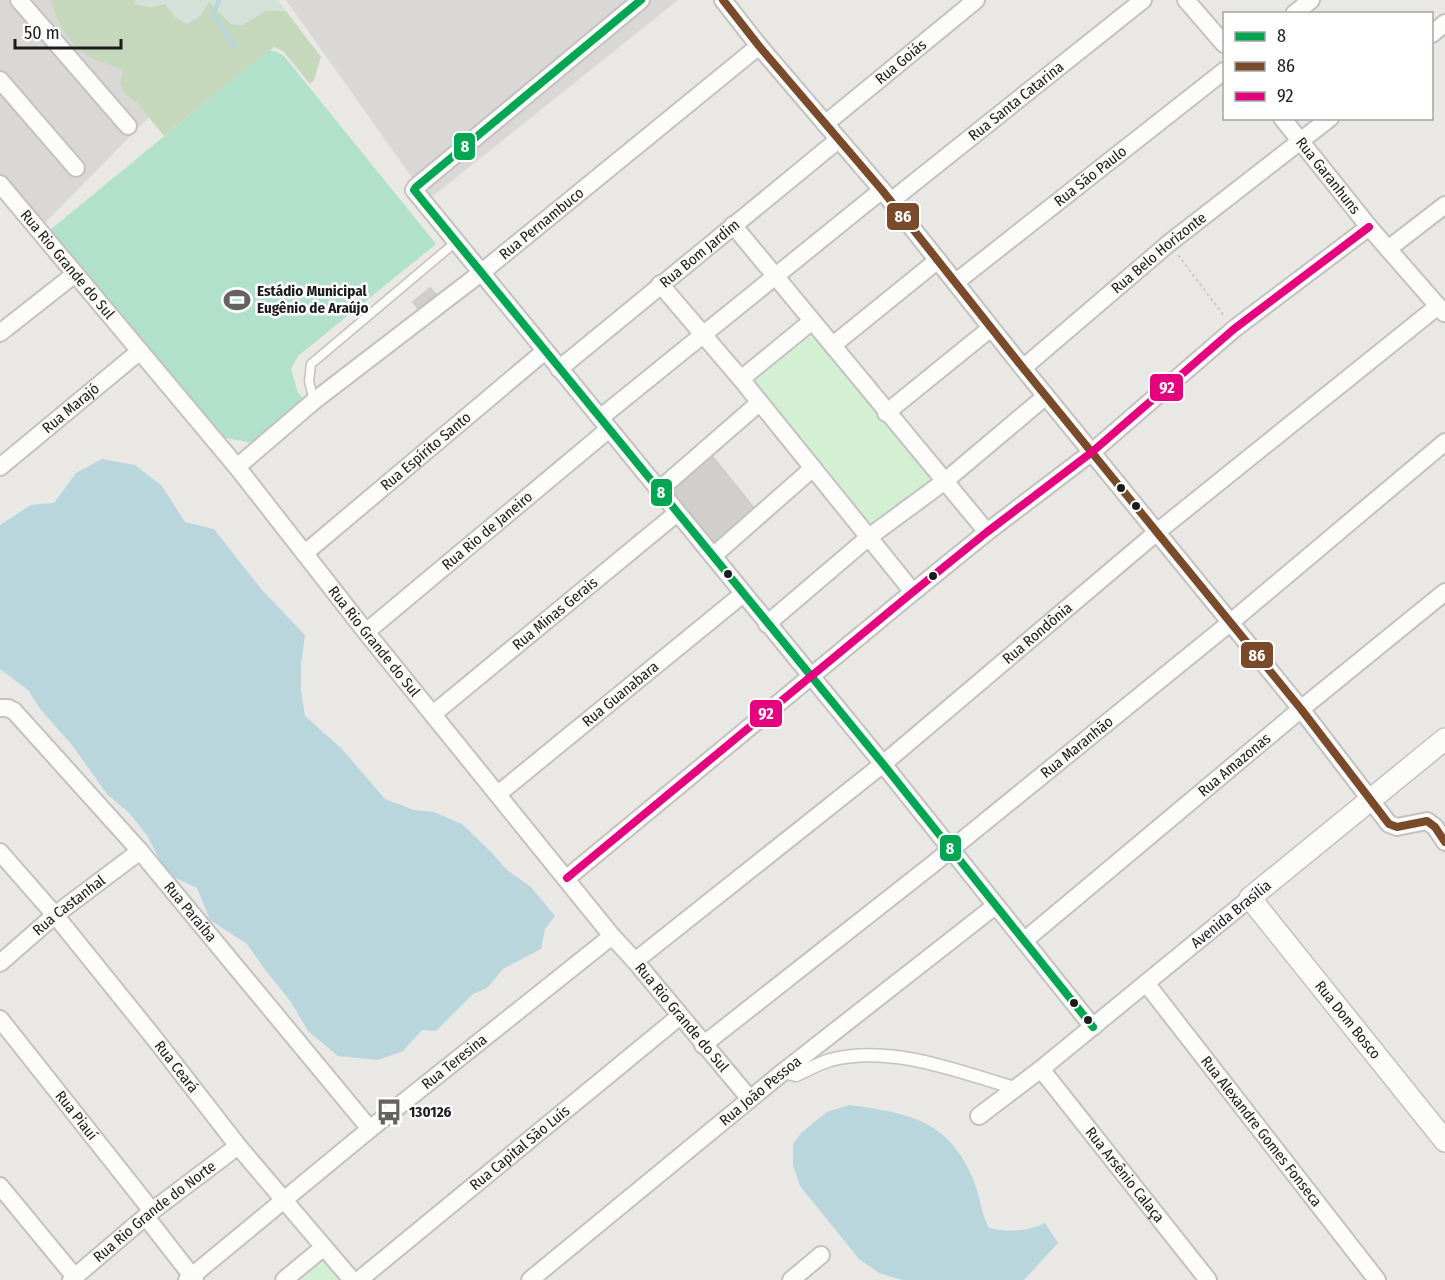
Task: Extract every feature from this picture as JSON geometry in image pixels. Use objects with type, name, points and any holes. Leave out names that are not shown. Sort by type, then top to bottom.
[{"type":"street","points":[[19,0],[128,126]]},
{"type":"street","points":[[641,0],[414,189],[883,764],[1093,1027]]},
{"type":"street","points":[[723,0],[886,196],[1231,622],[1389,824],[1397,827],[1427,821],[1435,827],[1445,842]]},
{"type":"street","name":"Rua Goiás","points":[[825,124],[976,0]]},
{"type":"street","name":"Rua Santa Catarina","points":[[777,276],[1143,0]]},
{"type":"street","points":[[1186,0],[1223,43]]},
{"type":"street","points":[[1296,12],[1311,0]]},
{"type":"street","points":[[1433,32],[1445,23]]},
{"type":"street","name":"Rua Pernambuco","points":[[237,467],[315,401],[482,272],[759,46]]},
{"type":"street","name":"Rua São Paulo","points":[[956,282],[1223,72]]},
{"type":"street","points":[[0,80],[76,168]]},
{"type":"street","name":"Rua Garanhuns","points":[[1283,120],[1369,227],[1442,310]]},
{"type":"street","name":"Rua Belo Horizonte","points":[[1023,368],[1168,243],[1328,120]]},
{"type":"street","name":"Rua Bom Jardim","points":[[559,369],[838,140]]},
{"type":"street","name":"Rua Rio Grande do Sul","points":[[0,184],[237,467],[366,632],[612,936],[750,1098]]},
{"type":"street","points":[[1388,249],[1445,205]]},
{"type":"street","points":[[733,225],[777,276],[886,413],[987,532]]},
{"type":"street","points":[[567,878],[913,592],[1092,452],[1234,329],[1369,227]]},
{"type":"street","points":[[833,345],[938,260]]},
{"type":"street","points":[[0,333],[75,274]]},
{"type":"street","name":"Rua Rio de Janeiro","points":[[366,632],[605,424],[702,335],[777,276]]},
{"type":"street","points":[[660,284],[741,379],[913,592]]},
{"type":"street","name":"Rua Rondônia","points":[[635,961],[883,764],[1157,532],[1442,310]]},
{"type":"street","points":[[741,379],[812,321]]},
{"type":"street","points":[[886,413],[991,328]]},
{"type":"street","name":"Rua Marajó","points":[[0,467],[140,351]]},
{"type":"street","name":"Rua Espírito Santo","points":[[305,553],[545,351]]},
{"type":"street","points":[[767,624],[869,537],[945,481],[1046,396]]},
{"type":"street","points":[[659,490],[759,403]]},
{"type":"street","name":"Rua Maranhão","points":[[704,1045],[950,850],[1231,622],[1445,442]]},
{"type":"street","points":[[713,556],[813,468]]},
{"type":"street","name":"Rua Minas Gerais","points":[[433,714],[677,513]]},
{"type":"street","name":"Rua Amazonas","points":[[1025,940],[1300,709],[1445,592]]},
{"type":"street","name":"Rua Guanabara","points":[[498,794],[743,594]]},
{"type":"street","name":"Rua Paraíba","points":[[0,708],[14,711],[140,851],[370,1129]]},
{"type":"street","name":"Avenida Brasília","points":[[979,1116],[1093,1027],[1445,739]]},
{"type":"street","name":"Rua Castanhal","points":[[0,963],[55,915],[140,851]]},
{"type":"street","name":"Rua Ceará","points":[[0,852],[55,915],[238,1146],[352,1280]]},
{"type":"street","name":"Rua Dom Bosco","points":[[1250,898],[1445,1141]]},
{"type":"street","name":"Rua João Pessoa","points":[[530,1280],[750,1098],[995,906]]},
{"type":"street","name":"Rua Teresina","points":[[191,1279],[370,1129],[612,936]]},
{"type":"street","name":"Rua Alexandre Gomes Fonseca","points":[[1146,983],[1377,1280]]},
{"type":"street","name":"Rua Capital São Luís","points":[[359,1280],[680,1016]]},
{"type":"street","name":"Rua Piauí","points":[[0,1019],[149,1214],[191,1279]]},
{"type":"street","points":[[783,1072],[796,1075],[827,1061],[847,1057],[895,1056],[1015,1088]]},
{"type":"street","name":"Rua Arsênio Calaça","points":[[1041,1069],[1209,1280]]},
{"type":"street","name":"Rua Rio Grande do Norte","points":[[73,1278],[149,1214],[238,1146]]},
{"type":"street","points":[[0,1186],[73,1278]]},
{"type":"street","points":[[284,1280],[324,1246]]},
{"type":"street","points":[[791,1280],[821,1255]]},
{"type":"lane","points":[[315,401],[309,381],[311,364],[457,241]]},
{"type":"path","points":[[1168,243],[1234,329]]},
{"type":"shaded area","points":[[0,0],[264,0],[40,228],[0,181]]},
{"type":"shaded area","points":[[136,0],[278,0],[286,11],[266,10],[243,25],[231,24],[209,2],[200,16],[187,24],[174,16],[165,4],[150,7],[134,4]]},
{"type":"shaded area","points":[[286,0],[678,0],[428,200]]},
{"type":"green space","points":[[51,0],[136,0],[134,4],[150,7],[165,4],[174,16],[200,16],[209,2],[231,24],[242,25],[266,10],[286,11],[321,57],[314,80],[310,84],[283,51],[274,47],[164,136],[137,103],[125,94],[120,84],[123,71],[87,56],[67,36],[57,18]]},
{"type":"green space","name":"Estádio Municipal Eugênio de Araújo","points":[[269,50],[284,56],[436,244],[298,356],[291,369],[298,393],[306,401],[253,443],[221,437],[50,230]]},
{"type":"green space","points":[[814,322],[937,474],[869,528],[748,380]]},
{"type":"green space","points":[[326,1255],[346,1280],[296,1280]]},
{"type":"water","points":[[102,459],[135,465],[162,486],[185,522],[214,529],[262,590],[305,635],[301,664],[301,691],[305,716],[342,749],[385,799],[414,810],[434,812],[462,824],[507,870],[531,887],[555,916],[545,929],[541,949],[503,969],[487,988],[473,994],[436,1031],[422,1030],[403,1051],[378,1060],[338,1056],[308,1031],[291,1002],[247,944],[210,920],[197,888],[167,874],[148,837],[130,814],[107,794],[28,690],[0,669],[0,525],[31,505],[54,503],[76,473]]},
{"type":"water","points":[[849,1105],[908,1116],[939,1132],[964,1160],[974,1181],[989,1228],[1017,1230],[1045,1223],[1058,1243],[1024,1280],[902,1280],[879,1273],[859,1259],[800,1186],[793,1165],[793,1144],[802,1132],[827,1112]]},
{"type":"building","points":[[430,288],[436,294],[418,309],[413,302]]},
{"type":"building","points":[[709,452],[758,513],[715,550],[665,488]]},
{"type":"waterway","points":[[219,0],[213,15],[236,48]]},
{"type":"transit line","name":"8","points":[[641,0],[414,190],[883,764],[1093,1027]]},
{"type":"transit line","name":"86","points":[[723,0],[759,46],[882,190],[1023,368],[1301,709],[1389,824],[1397,827],[1427,821],[1435,827],[1445,842]]},
{"type":"transit line","name":"92","points":[[567,878],[913,592],[1092,452],[1234,329],[1369,227]]},
{"type":"place","name":"Estádio Municipal Eugênio de Araújo","points":[[237,300]]},
{"type":"place","name":"130126","points":[[389,1112]]}]
